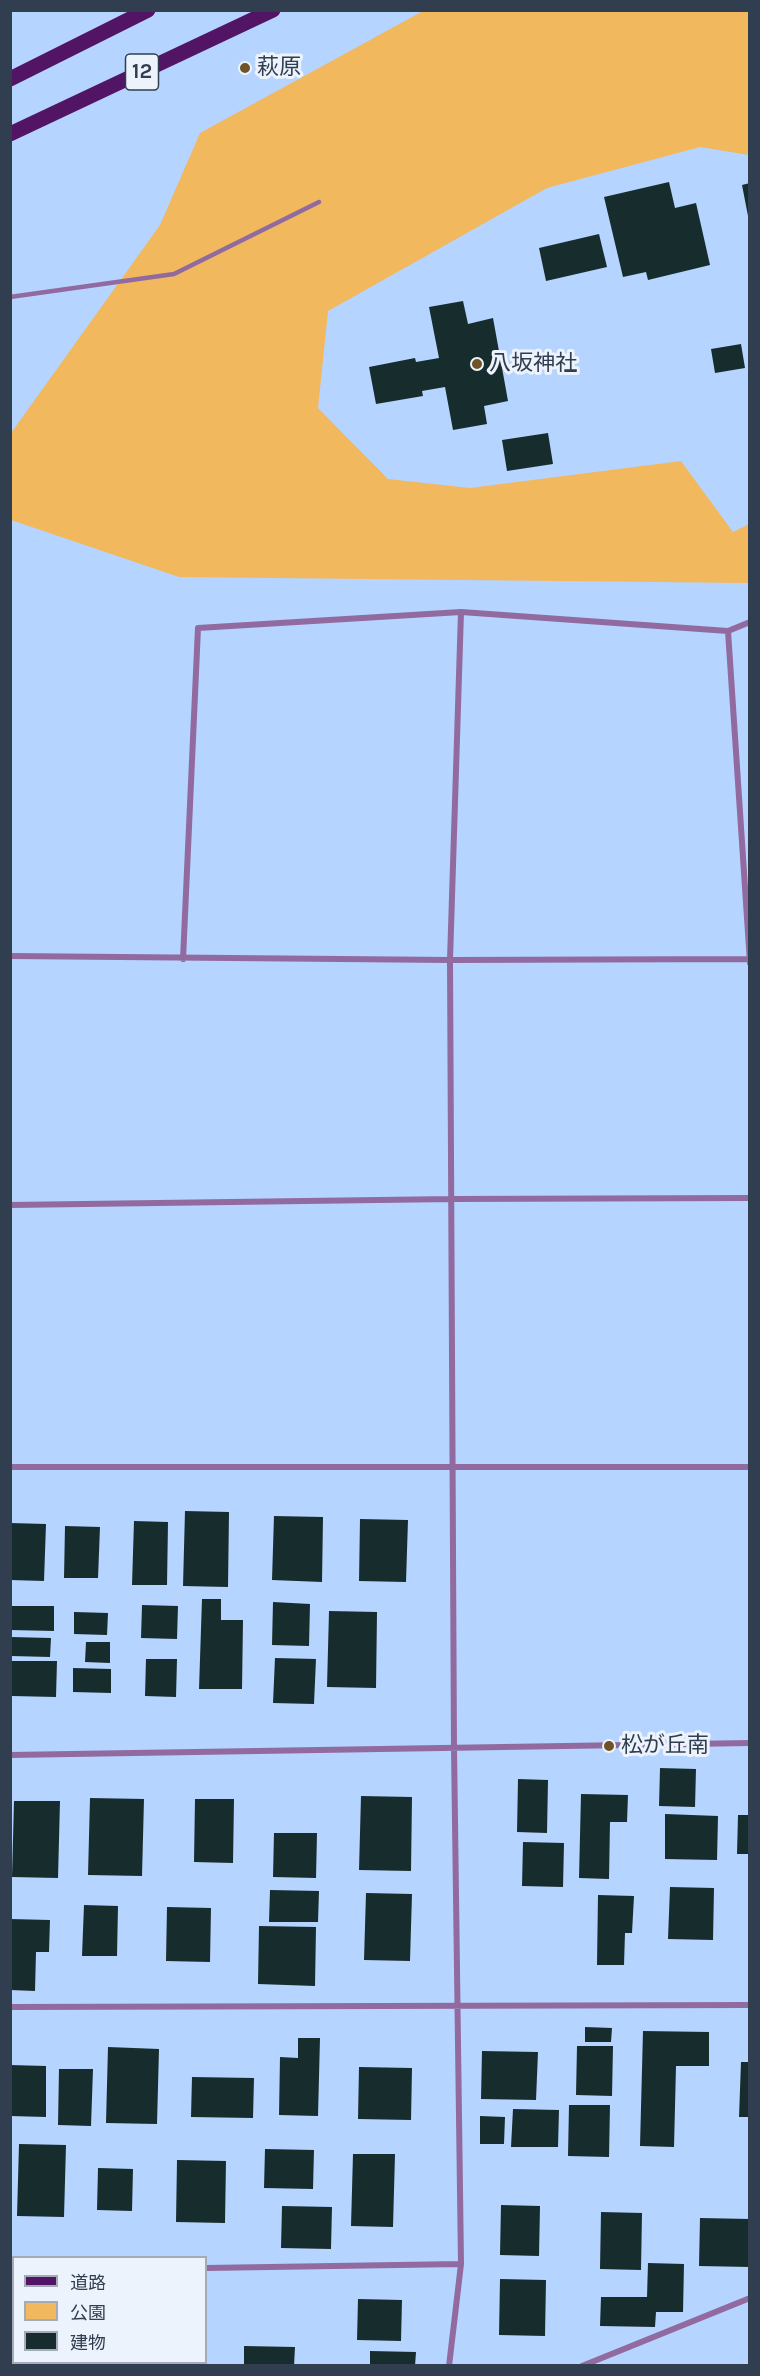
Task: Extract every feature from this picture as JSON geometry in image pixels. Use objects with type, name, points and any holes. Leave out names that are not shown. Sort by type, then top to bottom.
[{"type":"main road","name":"12","points":[[10,79],[148,10]]},
{"type":"main road","name":"12","points":[[10,134],[273,10]]},
{"type":"street","points":[[449,2366],[461,2264],[456,2006],[450,960],[461,612]]},
{"type":"street","points":[[183,959],[198,628],[461,612],[728,631],[750,622]]},
{"type":"street","points":[[10,956],[183,959],[749,961],[728,631]]},
{"type":"street","points":[[10,1205],[452,1199],[750,1198]]},
{"type":"street","points":[[10,1467],[750,1467]]},
{"type":"street","points":[[10,1755],[750,1743]]},
{"type":"street","points":[[10,2007],[750,2004]]},
{"type":"street","points":[[207,2268],[461,2264]]},
{"type":"street","points":[[582,2366],[750,2298]]},
{"type":"lane","points":[[10,297],[174,274],[319,202]]},
{"type":"green space","points":[[423,11],[749,11],[749,155],[700,147],[547,188],[328,311],[318,408],[388,479],[470,488],[681,461],[733,532],[749,524],[749,583],[179,577],[11,520],[11,433],[160,225],[200,133]]},
{"type":"building","points":[[669,182],[675,208],[696,203],[710,265],[648,280],[646,272],[623,277],[604,197]]},
{"type":"building","points":[[750,183],[750,216],[748,216],[742,185]]},
{"type":"building","points":[[599,234],[607,267],[546,281],[539,248]]},
{"type":"building","points":[[463,301],[468,324],[493,318],[508,401],[484,406],[487,424],[453,430],[445,387],[422,391],[423,396],[376,404],[369,367],[415,358],[416,362],[439,358],[429,307]]},
{"type":"building","points":[[741,344],[745,368],[715,373],[711,349]]},
{"type":"building","points":[[548,433],[553,464],[507,471],[502,440]]},
{"type":"building","points":[[185,1511],[229,1512],[228,1587],[183,1586]]},
{"type":"building","points":[[274,1516],[323,1517],[322,1582],[272,1580]]},
{"type":"building","points":[[360,1519],[408,1520],[406,1582],[359,1581]]},
{"type":"building","points":[[134,1521],[168,1522],[167,1585],[132,1585]]},
{"type":"building","points":[[10,1523],[46,1524],[44,1581],[10,1580]]},
{"type":"building","points":[[65,1526],[100,1527],[98,1578],[64,1578]]},
{"type":"building","points":[[202,1599],[221,1599],[221,1620],[243,1620],[242,1689],[199,1689]]},
{"type":"building","points":[[273,1602],[310,1604],[309,1646],[272,1645]]},
{"type":"building","points":[[142,1605],[178,1606],[177,1639],[141,1638]]},
{"type":"building","points":[[10,1606],[54,1606],[54,1631],[10,1630]]},
{"type":"building","points":[[329,1611],[377,1612],[376,1688],[327,1687]]},
{"type":"building","points":[[74,1612],[108,1613],[107,1635],[74,1634]]},
{"type":"building","points":[[11,1637],[51,1638],[50,1657],[11,1656]]},
{"type":"building","points":[[86,1642],[110,1642],[110,1663],[85,1662]]},
{"type":"building","points":[[275,1658],[316,1659],[314,1704],[273,1703]]},
{"type":"building","points":[[146,1659],[177,1659],[176,1697],[145,1696]]},
{"type":"building","points":[[12,1661],[57,1661],[56,1697],[12,1696]]},
{"type":"building","points":[[73,1668],[111,1669],[111,1693],[73,1692]]},
{"type":"building","points":[[660,1768],[696,1769],[695,1807],[659,1806]]},
{"type":"building","points":[[518,1779],[548,1780],[547,1833],[517,1832]]},
{"type":"building","points":[[581,1794],[628,1795],[627,1822],[610,1822],[609,1879],[579,1878]]},
{"type":"building","points":[[361,1796],[412,1797],[411,1871],[359,1870]]},
{"type":"building","points":[[90,1798],[144,1799],[142,1876],[88,1875]]},
{"type":"building","points":[[195,1799],[234,1799],[233,1863],[194,1862]]},
{"type":"building","points":[[14,1801],[60,1801],[58,1878],[12,1877]]},
{"type":"building","points":[[665,1814],[718,1816],[717,1860],[665,1859]]},
{"type":"building","points":[[738,1815],[750,1815],[750,1854],[737,1854]]},
{"type":"building","points":[[274,1833],[317,1833],[316,1878],[273,1877]]},
{"type":"building","points":[[523,1842],[564,1843],[563,1887],[522,1886]]},
{"type":"building","points":[[670,1887],[714,1888],[713,1940],[668,1939]]},
{"type":"building","points":[[270,1890],[319,1891],[318,1922],[269,1922]]},
{"type":"building","points":[[366,1893],[412,1894],[410,1961],[364,1960]]},
{"type":"building","points":[[598,1895],[634,1896],[632,1933],[625,1933],[624,1965],[597,1965]]},
{"type":"building","points":[[84,1905],[118,1906],[117,1956],[82,1956]]},
{"type":"building","points":[[167,1907],[211,1908],[210,1962],[166,1961]]},
{"type":"building","points":[[10,1919],[50,1920],[49,1952],[36,1952],[35,1991],[10,1990]]},
{"type":"building","points":[[259,1926],[316,1927],[315,1986],[258,1984]]},
{"type":"building","points":[[585,2027],[612,2028],[611,2042],[585,2042]]},
{"type":"building","points":[[643,2031],[709,2032],[709,2066],[676,2066],[674,2147],[640,2146]]},
{"type":"building","points":[[298,2038],[320,2038],[318,2116],[279,2115],[280,2057],[298,2058]]},
{"type":"building","points":[[577,2046],[613,2046],[612,2096],[576,2095]]},
{"type":"building","points":[[108,2047],[159,2049],[157,2124],[106,2123]]},
{"type":"building","points":[[482,2051],[538,2052],[536,2100],[481,2099]]},
{"type":"building","points":[[741,2062],[750,2062],[750,2117],[739,2117]]},
{"type":"building","points":[[10,2065],[46,2066],[46,2117],[10,2116]]},
{"type":"building","points":[[359,2067],[412,2068],[411,2120],[358,2119]]},
{"type":"building","points":[[59,2069],[93,2069],[91,2126],[58,2125]]},
{"type":"building","points":[[192,2077],[254,2078],[253,2118],[191,2117]]},
{"type":"building","points":[[569,2105],[610,2105],[609,2157],[568,2156]]},
{"type":"building","points":[[513,2109],[559,2110],[558,2147],[511,2147]]},
{"type":"building","points":[[480,2116],[505,2117],[504,2144],[480,2144]]},
{"type":"building","points":[[19,2144],[66,2145],[64,2217],[17,2216]]},
{"type":"building","points":[[265,2149],[314,2150],[313,2189],[264,2188]]},
{"type":"building","points":[[353,2154],[395,2154],[393,2227],[351,2226]]},
{"type":"building","points":[[177,2160],[226,2161],[225,2223],[176,2222]]},
{"type":"building","points":[[98,2168],[133,2169],[132,2211],[97,2210]]},
{"type":"building","points":[[501,2205],[540,2206],[539,2256],[500,2255]]},
{"type":"building","points":[[282,2206],[332,2207],[331,2249],[281,2248]]},
{"type":"building","points":[[601,2212],[642,2213],[641,2270],[600,2269]]},
{"type":"building","points":[[700,2218],[750,2219],[750,2267],[699,2266]]},
{"type":"building","points":[[648,2263],[684,2264],[683,2312],[656,2312],[655,2327],[600,2326],[601,2297],[647,2297]]},
{"type":"building","points":[[500,2279],[546,2280],[545,2336],[499,2335]]},
{"type":"building","points":[[358,2299],[402,2300],[401,2341],[357,2340]]},
{"type":"building","points":[[244,2346],[295,2347],[294,2366],[244,2366]]},
{"type":"building","points":[[370,2351],[416,2352],[415,2366],[370,2366]]},
{"type":"building","points":[[62,2364],[97,2364],[97,2366],[62,2366]]},
{"type":"place","name":"萩原","points":[[245,68]]},
{"type":"place","name":"八坂神社","points":[[477,364]]},
{"type":"place","name":"松が丘南","points":[[609,1746]]}]
